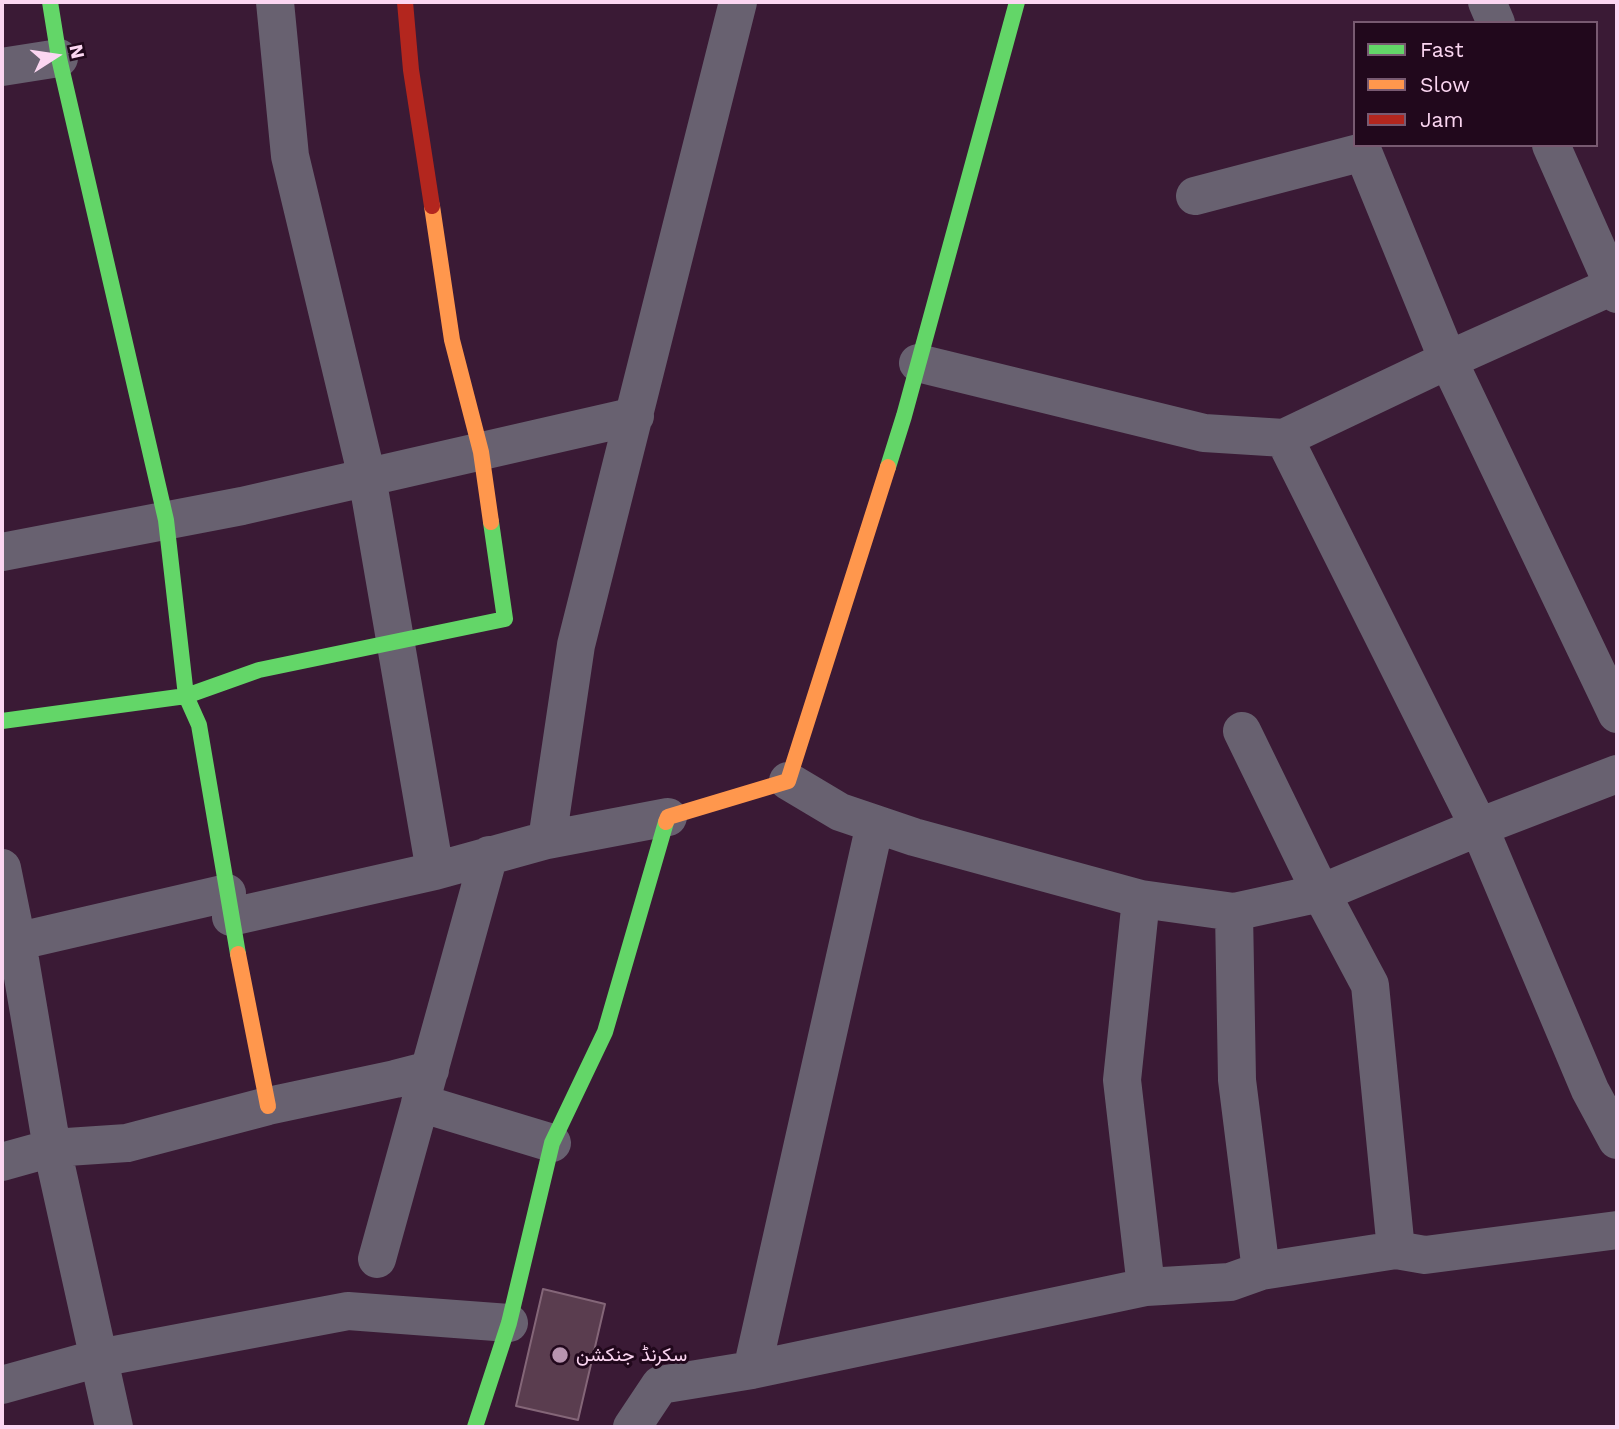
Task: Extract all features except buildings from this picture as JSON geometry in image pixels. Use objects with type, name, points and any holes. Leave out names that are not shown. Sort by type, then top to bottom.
[{"type":"street","points":[[50,2],[59,58],[166,520],[186,696],[199,725],[229,905],[268,1106]]},
{"type":"street","points":[[275,2],[290,156],[367,477],[435,871]]},
{"type":"street","points":[[2,721],[186,696],[259,670],[505,619],[481,452],[452,340],[411,70],[405,2]]},
{"type":"street","points":[[547,840],[576,645],[738,2]]},
{"type":"street","points":[[788,781],[904,416],[1017,2]]},
{"type":"street","points":[[1487,2],[1495,21]]},
{"type":"street","points":[[2,67],[59,58]]},
{"type":"street","points":[[918,363],[1203,433],[1284,438],[1448,360],[1616,288],[1552,147]]},
{"type":"street","points":[[1195,196],[1363,152],[1448,360],[1617,715]]},
{"type":"street","points":[[2,551],[242,506],[635,416]]},
{"type":"street","points":[[1284,438],[1479,827],[1590,1090],[1617,1140]]},
{"type":"street","points":[[1242,731],[1321,893],[1370,985],[1396,1250]]},
{"type":"street","points":[[9,944],[435,871],[547,840],[668,817],[788,781],[841,812],[914,837],[1141,899],[1234,912],[1321,893],[1479,827],[1617,774]]},
{"type":"street","points":[[475,1427],[509,1323],[552,1143],[605,1032],[668,817]]},
{"type":"street","points":[[752,1370],[876,824]]},
{"type":"street","points":[[377,1259],[489,855]]},
{"type":"street","points":[[2,868],[9,944],[114,1427]]},
{"type":"street","points":[[1141,899],[1122,1080],[1146,1287]]},
{"type":"street","points":[[1234,912],[1237,1080],[1261,1270]]},
{"type":"street","points":[[2,1162],[52,1148],[128,1143],[268,1106],[395,1079],[425,1086],[552,1143]]},
{"type":"street","points":[[636,1425],[660,1385],[752,1370],[1146,1287],[1230,1282],[1261,1270],[1396,1250],[1425,1255],[1617,1230]]},
{"type":"street","points":[[2,1385],[99,1358],[348,1311],[509,1323]]},
{"type":"traffic: fast","points":[[50,2],[59,58],[166,520],[186,696],[199,725],[238,954]]},
{"type":"traffic: fast","points":[[888,467],[1017,2]]},
{"type":"traffic: fast","points":[[2,721],[186,696],[259,670],[505,619],[491,522]]},
{"type":"traffic: fast","points":[[475,1427],[509,1323],[552,1143],[605,1032],[666,822]]},
{"type":"traffic: slow","points":[[432,206],[452,340],[481,452],[491,522]]},
{"type":"traffic: slow","points":[[666,822],[668,817],[788,781],[888,467]]},
{"type":"traffic: slow","points":[[238,954],[268,1106]]},
{"type":"traffic: jam","points":[[405,2],[411,70],[432,206]]},
{"type":"place","name":"سکرنڈ جنکشن","points":[[560,1355]]}]
